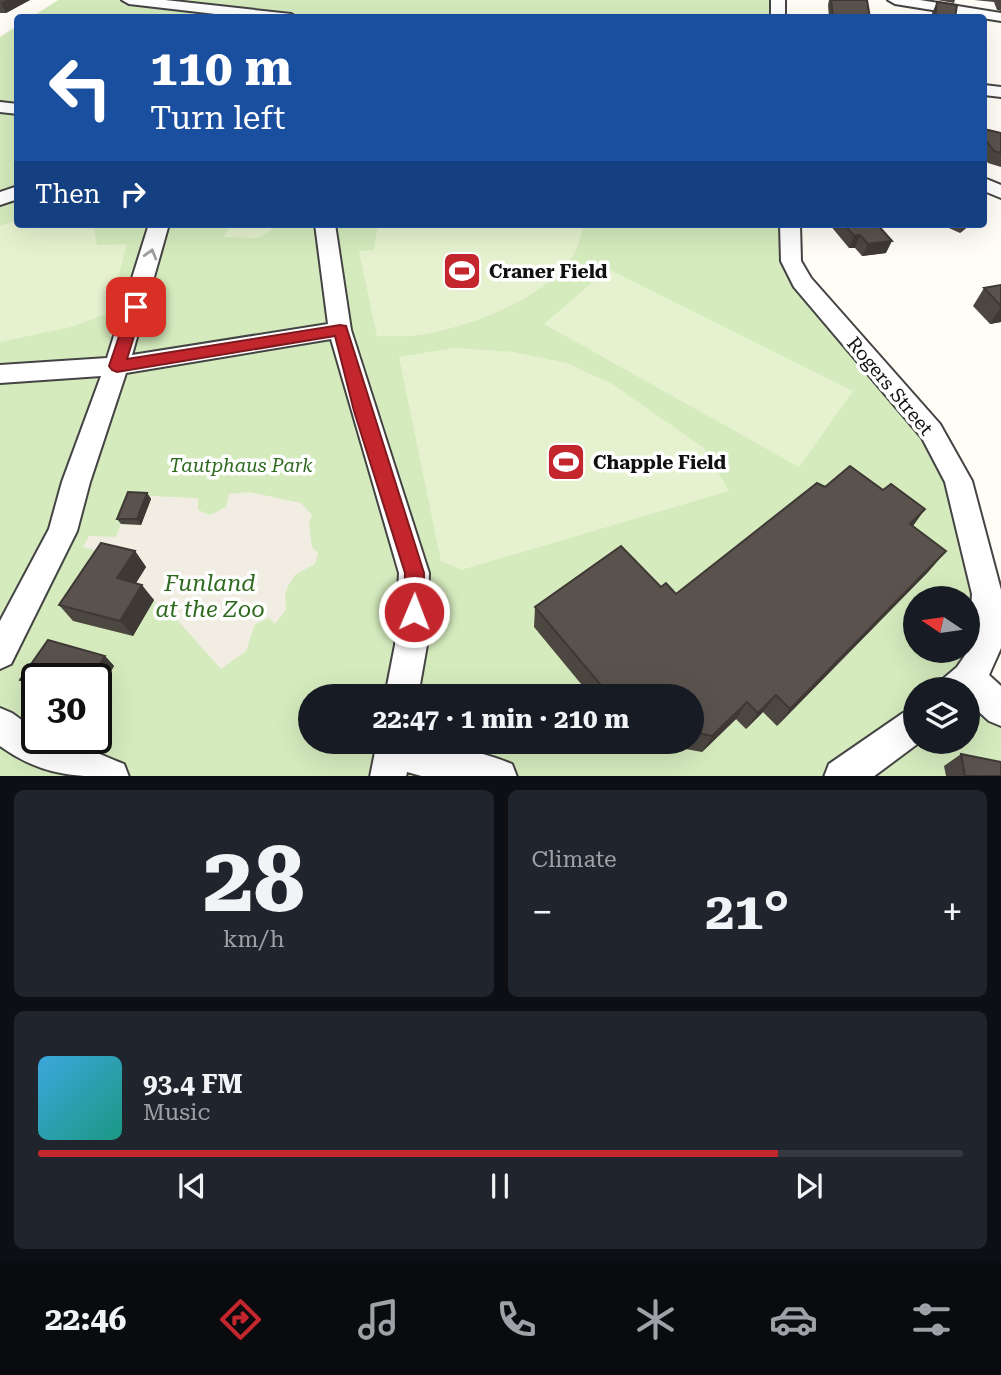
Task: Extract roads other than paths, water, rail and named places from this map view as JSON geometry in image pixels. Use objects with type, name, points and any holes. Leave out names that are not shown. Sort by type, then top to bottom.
[{"type":"street","points":[[128,0],[255,14]]},
{"type":"street","points":[[895,0],[977,14]]},
{"type":"street","points":[[0,653],[63,531],[76,482],[117,366],[158,228]]},
{"type":"street","points":[[326,228],[340,330],[414,573],[411,645],[404,684]]},
{"type":"street","name":"Rogers Street","points":[[790,228],[792,261],[802,282],[931,431],[958,481],[987,594],[985,648],[966,677]]},
{"type":"street","points":[[0,374],[117,366],[340,330]]},
{"type":"street","points":[[980,696],[1001,709]]},
{"type":"street","points":[[0,724],[28,746],[111,776]]},
{"type":"street","points":[[842,776],[903,733]]},
{"type":"street","points":[[392,757],[499,776]]},
{"type":"place","name":"Craner Field","points":[[462,271]]},
{"type":"place","name":"Chapple Field","points":[[566,462]]},
{"type":"park label","name":"Tautphaus Park","points":[[241,465]]},
{"type":"park label","name":"Funland at the Zoo","points":[[210,596]]}]
